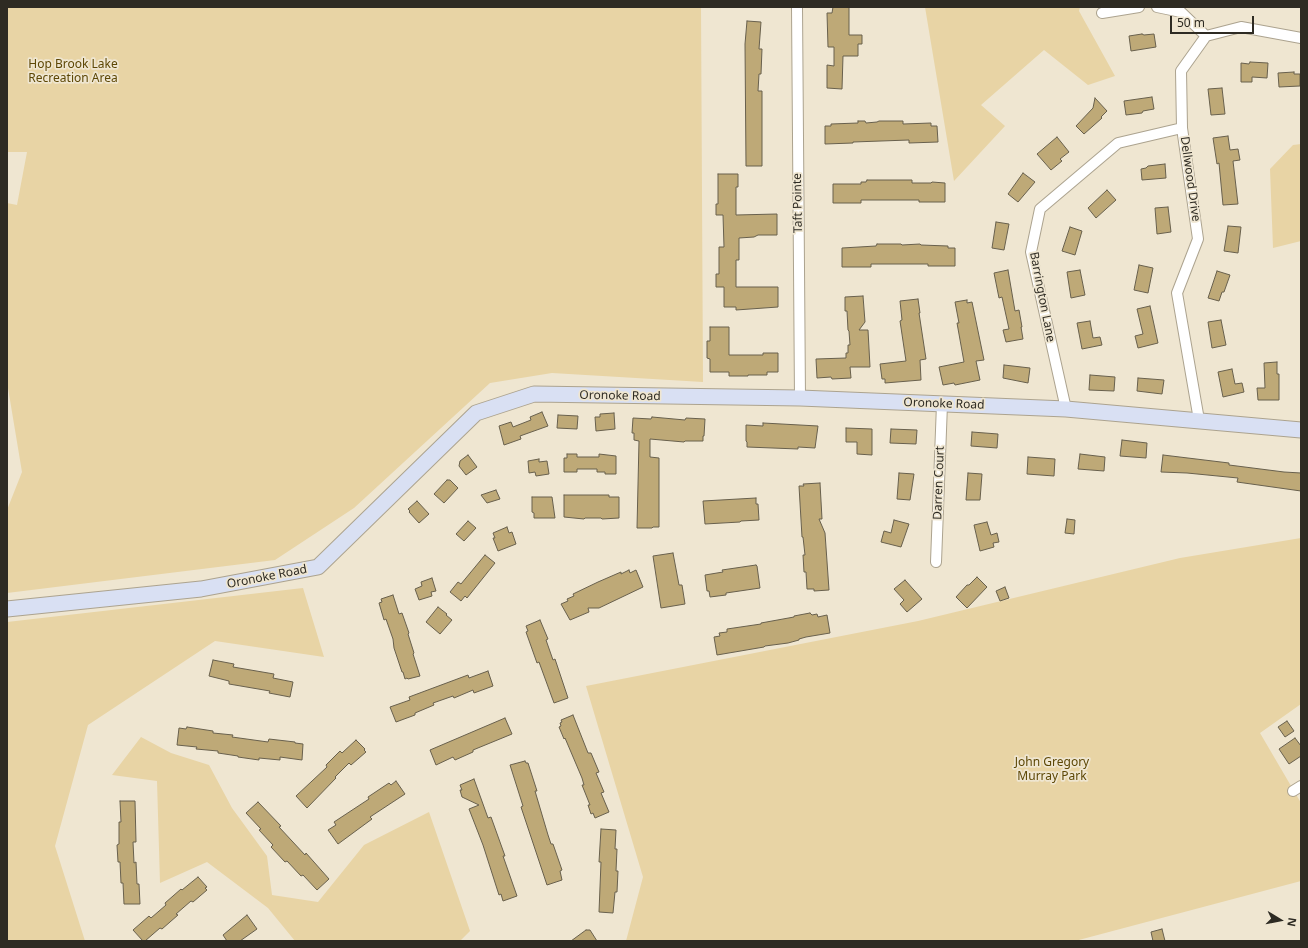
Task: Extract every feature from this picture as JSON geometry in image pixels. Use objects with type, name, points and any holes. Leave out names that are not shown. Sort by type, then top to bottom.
[{"type":"street","name":"Taft Pointe","points":[[797,7],[800,398]]},
{"type":"street","points":[[1102,13],[1139,7]]},
{"type":"street","points":[[1157,7],[1181,12],[1206,36],[1241,27],[1301,38]]},
{"type":"street","name":"Dellwood Drive","points":[[1199,420],[1177,293],[1198,239],[1182,128],[1181,71],[1206,36]]},
{"type":"street","name":"Barrington Lane","points":[[1066,408],[1031,252],[1040,209],[1118,143],[1182,128]]},
{"type":"street","name":"Oronoke Road","points":[[7,609],[201,589],[318,567],[476,413],[534,394],[800,398],[1066,408],[1301,430]]},
{"type":"street","name":"Darren Court","points":[[936,562],[942,404]]},
{"type":"green space","name":"Hop Brook Lake Recreation Area","points":[[7,7],[701,7],[703,382],[552,373],[490,383],[354,508],[275,560],[7,593],[7,510],[22,472],[7,382],[7,203],[17,205],[27,152],[7,152]]},
{"type":"green space","points":[[925,7],[1080,7],[1079,11],[1115,76],[1088,85],[1044,50],[981,105],[1005,126],[954,181]]},
{"type":"green space","points":[[1301,144],[1301,241],[1273,248],[1270,169],[1293,145]]},
{"type":"green space","name":"John Gregory Murray Park","points":[[1301,538],[1301,704],[1260,733],[1301,803],[1301,881],[1075,941],[626,941],[643,877],[586,686],[918,621],[1180,558]]},
{"type":"green space","points":[[303,588],[324,657],[215,641],[88,725],[55,846],[85,941],[7,941],[7,622]]},
{"type":"green space","points":[[141,737],[171,753],[209,765],[232,808],[267,856],[272,895],[318,902],[364,845],[429,812],[470,931],[460,941],[295,941],[268,908],[207,862],[160,883],[157,781],[112,775]]},
{"type":"building","points":[[833,7],[849,7],[849,35],[862,35],[862,44],[858,44],[858,56],[843,56],[842,89],[827,88],[827,65],[834,66],[834,47],[828,47],[827,13],[832,13]]},
{"type":"building","points":[[747,21],[761,22],[759,49],[762,49],[761,74],[759,74],[758,91],[762,91],[762,166],[746,166],[745,44]]},
{"type":"building","points":[[1154,34],[1156,47],[1131,51],[1129,36]]},
{"type":"building","points":[[1250,62],[1268,63],[1267,78],[1252,77],[1252,82],[1241,82],[1241,63],[1249,64]]},
{"type":"building","points":[[1294,72],[1294,74],[1300,74],[1300,86],[1279,87],[1278,73]]},
{"type":"building","points":[[1222,88],[1225,114],[1211,115],[1208,89]]},
{"type":"building","points":[[1152,97],[1154,109],[1143,111],[1142,113],[1126,115],[1124,101]]},
{"type":"building","points":[[1095,98],[1107,111],[1101,117],[1102,118],[1084,134],[1076,126],[1093,108]]},
{"type":"building","points":[[858,121],[865,121],[866,123],[879,121],[903,121],[903,124],[931,123],[931,126],[937,126],[938,142],[909,143],[909,140],[825,144],[825,126],[831,126],[831,124],[858,123]]},
{"type":"building","points":[[1228,136],[1230,150],[1238,149],[1240,160],[1233,161],[1238,204],[1223,205],[1219,163],[1217,164],[1213,138]]},
{"type":"building","points":[[1057,137],[1069,152],[1060,159],[1062,161],[1051,170],[1037,154]]},
{"type":"building","points":[[1165,164],[1166,178],[1142,180],[1141,169],[1148,166]]},
{"type":"building","points":[[1023,173],[1035,182],[1018,202],[1008,194]]},
{"type":"building","points":[[718,174],[738,174],[738,187],[736,187],[736,215],[777,214],[777,235],[758,235],[754,237],[739,238],[739,260],[736,260],[736,287],[778,287],[778,307],[736,310],[736,307],[724,307],[724,287],[716,287],[716,274],[719,274],[719,247],[724,247],[723,215],[716,215],[716,204],[718,204]]},
{"type":"building","points":[[867,180],[912,180],[912,183],[945,183],[945,202],[919,202],[919,200],[861,200],[861,203],[833,203],[833,184],[861,184],[861,182],[866,182]]},
{"type":"building","points":[[1107,190],[1116,200],[1096,218],[1088,208]]},
{"type":"building","points":[[1168,207],[1171,232],[1157,234],[1155,208]]},
{"type":"building","points":[[996,222],[1009,224],[1004,250],[992,248]]},
{"type":"building","points":[[1228,226],[1241,227],[1238,253],[1224,251]]},
{"type":"building","points":[[1070,227],[1082,231],[1075,255],[1062,251]]},
{"type":"building","points":[[877,244],[920,244],[948,246],[948,248],[955,248],[955,266],[928,266],[928,264],[871,264],[871,267],[842,267],[842,248],[876,246]]},
{"type":"building","points":[[1139,265],[1153,268],[1148,293],[1134,290]]},
{"type":"building","points":[[1008,270],[1015,311],[1019,310],[1023,339],[1006,342],[1003,330],[1009,329],[1002,297],[999,298],[994,273]]},
{"type":"building","points":[[1080,270],[1085,295],[1071,298],[1067,272]]},
{"type":"building","points":[[1217,271],[1230,275],[1219,301],[1208,298]]},
{"type":"building","points":[[863,296],[865,322],[859,330],[868,330],[870,367],[850,367],[851,378],[817,378],[816,359],[846,358],[846,353],[848,353],[848,345],[850,345],[847,311],[845,311],[845,297]]},
{"type":"building","points":[[918,299],[926,359],[920,360],[921,380],[885,383],[885,379],[882,379],[880,364],[906,361],[900,321],[902,320],[900,301]]},
{"type":"building","points":[[967,300],[967,303],[972,302],[984,360],[976,361],[980,380],[955,385],[954,383],[943,385],[939,367],[964,362],[955,302]]},
{"type":"building","points":[[1150,306],[1158,343],[1138,348],[1135,336],[1143,334],[1137,309]]},
{"type":"building","points":[[1221,320],[1226,345],[1212,348],[1208,322]]},
{"type":"building","points":[[1090,321],[1093,338],[1100,337],[1102,345],[1082,349],[1077,323]]},
{"type":"building","points":[[710,327],[729,327],[729,355],[763,355],[763,353],[778,353],[778,372],[767,372],[767,375],[729,376],[729,372],[710,372],[710,359],[707,358],[707,341],[710,341]]},
{"type":"building","points":[[1277,362],[1277,374],[1279,374],[1279,400],[1258,400],[1257,388],[1265,388],[1264,363]]},
{"type":"building","points":[[1004,365],[1030,368],[1028,383],[1003,378]]},
{"type":"building","points":[[1232,369],[1235,384],[1242,383],[1244,392],[1223,397],[1218,372]]},
{"type":"building","points":[[1090,375],[1115,377],[1114,391],[1089,390]]},
{"type":"building","points":[[1138,378],[1164,380],[1162,394],[1137,391]]},
{"type":"building","points":[[542,412],[548,426],[520,436],[521,439],[504,445],[499,426],[511,422],[513,427],[531,420],[530,417]]},
{"type":"building","points":[[614,413],[615,429],[596,431],[595,417],[600,417],[600,414]]},
{"type":"building","points":[[558,415],[578,416],[577,429],[557,428]]},
{"type":"building","points":[[652,417],[685,420],[686,418],[705,419],[704,436],[703,441],[684,442],[650,439],[650,457],[659,458],[659,527],[637,528],[639,441],[634,440],[634,433],[632,433],[633,418],[651,419]]},
{"type":"building","points":[[763,423],[818,426],[815,448],[798,447],[798,449],[747,447],[746,425],[763,426]]},
{"type":"building","points":[[846,428],[872,429],[872,455],[857,454],[857,442],[846,442]]},
{"type":"building","points":[[891,429],[917,430],[916,444],[890,443]]},
{"type":"building","points":[[972,432],[998,434],[997,448],[971,446]]},
{"type":"building","points":[[1122,440],[1147,443],[1146,458],[1120,456]]},
{"type":"building","points":[[567,454],[577,454],[577,457],[599,457],[599,454],[616,456],[616,474],[597,472],[597,469],[577,469],[577,472],[564,472],[564,458],[567,458]]},
{"type":"building","points":[[1080,454],[1105,457],[1104,471],[1078,469]]},
{"type":"building","points":[[468,455],[477,467],[466,475],[459,466],[460,461]]},
{"type":"building","points":[[1163,455],[1229,463],[1229,465],[1301,473],[1301,491],[1237,482],[1238,478],[1161,472]]},
{"type":"building","points":[[1028,457],[1055,459],[1054,476],[1027,474]]},
{"type":"building","points":[[539,459],[539,462],[547,461],[549,474],[536,476],[535,472],[529,473],[528,461]]},
{"type":"building","points":[[899,473],[914,474],[910,500],[897,499]]},
{"type":"building","points":[[968,473],[982,474],[980,500],[966,500]]},
{"type":"building","points":[[447,480],[450,480],[458,488],[444,503],[434,494]]},
{"type":"building","points":[[820,483],[822,519],[819,519],[825,533],[829,590],[814,591],[814,589],[807,589],[806,572],[804,572],[803,555],[805,555],[802,537],[799,486],[804,486],[803,484]]},
{"type":"building","points":[[496,490],[500,499],[487,503],[481,495]]},
{"type":"building","points":[[564,495],[609,495],[609,497],[619,497],[619,518],[584,519],[564,517]]},
{"type":"building","points":[[532,497],[552,497],[555,518],[534,518],[534,513],[532,512]]},
{"type":"building","points":[[756,498],[759,520],[705,524],[703,501]]},
{"type":"building","points":[[417,501],[429,514],[419,523],[408,509]]},
{"type":"building","points":[[1067,519],[1075,520],[1074,534],[1065,533]]},
{"type":"building","points":[[894,520],[909,524],[901,547],[881,542],[884,531],[891,533]]},
{"type":"building","points":[[468,521],[476,528],[464,541],[456,534]]},
{"type":"building","points":[[987,522],[991,535],[997,533],[999,542],[993,543],[994,547],[980,551],[974,525]]},
{"type":"building","points":[[507,527],[509,533],[512,532],[516,544],[498,551],[493,538],[495,538],[493,533]]},
{"type":"building","points":[[673,553],[679,585],[682,585],[685,604],[661,608],[653,556]]},
{"type":"building","points":[[485,555],[495,563],[467,598],[465,596],[461,601],[450,592],[458,582],[461,584]]},
{"type":"building","points":[[756,565],[760,588],[710,597],[709,591],[707,591],[705,575],[723,572],[722,570]]},
{"type":"building","points":[[629,570],[630,573],[636,570],[643,587],[599,608],[588,608],[589,612],[570,620],[561,604],[574,596],[573,594],[621,572],[621,574]]},
{"type":"building","points":[[977,577],[987,587],[967,608],[956,597]]},
{"type":"building","points":[[432,578],[436,591],[431,592],[432,596],[419,600],[415,589],[422,586],[421,582]]},
{"type":"building","points":[[905,580],[922,599],[907,612],[900,604],[904,600],[894,589]]},
{"type":"building","points":[[1005,587],[1009,598],[1000,601],[996,591]]},
{"type":"building","points":[[393,595],[399,614],[402,613],[409,633],[413,654],[420,676],[405,679],[386,619],[384,620],[379,603],[382,602],[381,599]]},
{"type":"building","points":[[438,607],[452,620],[440,634],[426,622]]},
{"type":"building","points":[[810,613],[812,615],[817,614],[818,617],[827,615],[830,633],[806,637],[788,643],[717,655],[714,637],[720,636],[719,633],[727,632],[727,629],[761,624]]},
{"type":"building","points":[[540,620],[548,639],[546,640],[553,660],[555,659],[568,698],[554,703],[526,632],[528,631],[526,626]]},
{"type":"building","points":[[213,660],[234,664],[233,667],[274,674],[273,678],[293,682],[290,697],[269,693],[270,691],[229,684],[229,681],[209,676]]},
{"type":"building","points":[[488,671],[493,686],[474,693],[473,690],[454,698],[453,696],[433,703],[434,705],[415,713],[415,715],[396,722],[390,707],[410,700],[409,697],[468,675],[469,678]]},
{"type":"building","points":[[573,715],[588,753],[591,753],[599,772],[596,773],[604,792],[601,793],[609,812],[595,818],[593,813],[591,814],[588,805],[590,805],[582,785],[584,785],[582,778],[559,727],[561,726],[561,720]]},
{"type":"building","points":[[505,718],[512,734],[473,750],[473,752],[455,760],[453,757],[436,765],[430,750]]},
{"type":"building","points":[[1287,721],[1294,731],[1285,737],[1278,727]]},
{"type":"building","points":[[187,727],[213,731],[213,733],[233,735],[232,737],[268,742],[269,739],[303,744],[302,760],[280,757],[280,760],[259,758],[259,760],[218,753],[218,751],[196,749],[197,747],[177,745],[179,728],[186,729]]},
{"type":"building","points":[[1295,738],[1301,746],[1301,756],[1289,764],[1279,749]]},
{"type":"building","points":[[356,740],[366,752],[351,765],[349,763],[307,808],[296,796],[327,767],[326,765],[340,751],[342,753]]},
{"type":"building","points":[[525,761],[528,763],[548,835],[551,844],[553,844],[562,870],[560,871],[562,880],[547,885],[521,807],[523,806],[510,765]]},
{"type":"building","points":[[474,779],[488,818],[491,817],[517,896],[503,901],[501,894],[499,895],[483,845],[469,809],[479,805],[462,797],[460,790],[462,790],[460,785]]},
{"type":"building","points":[[396,781],[405,794],[370,817],[372,819],[338,844],[328,830],[336,825],[334,822],[369,799],[368,797],[389,783],[391,785]]},
{"type":"building","points":[[120,801],[135,801],[136,842],[133,842],[134,863],[136,862],[140,904],[124,904],[123,883],[121,883],[120,862],[118,862],[117,845],[119,844],[119,822],[121,822]]},
{"type":"building","points":[[258,802],[281,826],[279,827],[305,855],[306,853],[329,879],[317,890],[287,861],[285,862],[271,847],[273,845],[246,813]]},
{"type":"building","points":[[601,829],[616,830],[616,871],[618,871],[617,892],[615,892],[613,913],[599,912],[601,862],[599,862]]},
{"type":"building","points":[[198,877],[207,887],[205,888],[207,890],[176,914],[178,915],[162,929],[160,928],[145,941],[143,941],[133,930],[149,916],[151,918],[181,889],[182,890]]},
{"type":"building","points":[[247,915],[257,929],[240,941],[227,941],[223,935]]},
{"type":"building","points":[[1162,929],[1165,941],[1153,941],[1151,932]]},
{"type":"building","points":[[586,930],[590,930],[597,941],[571,941]]}]
